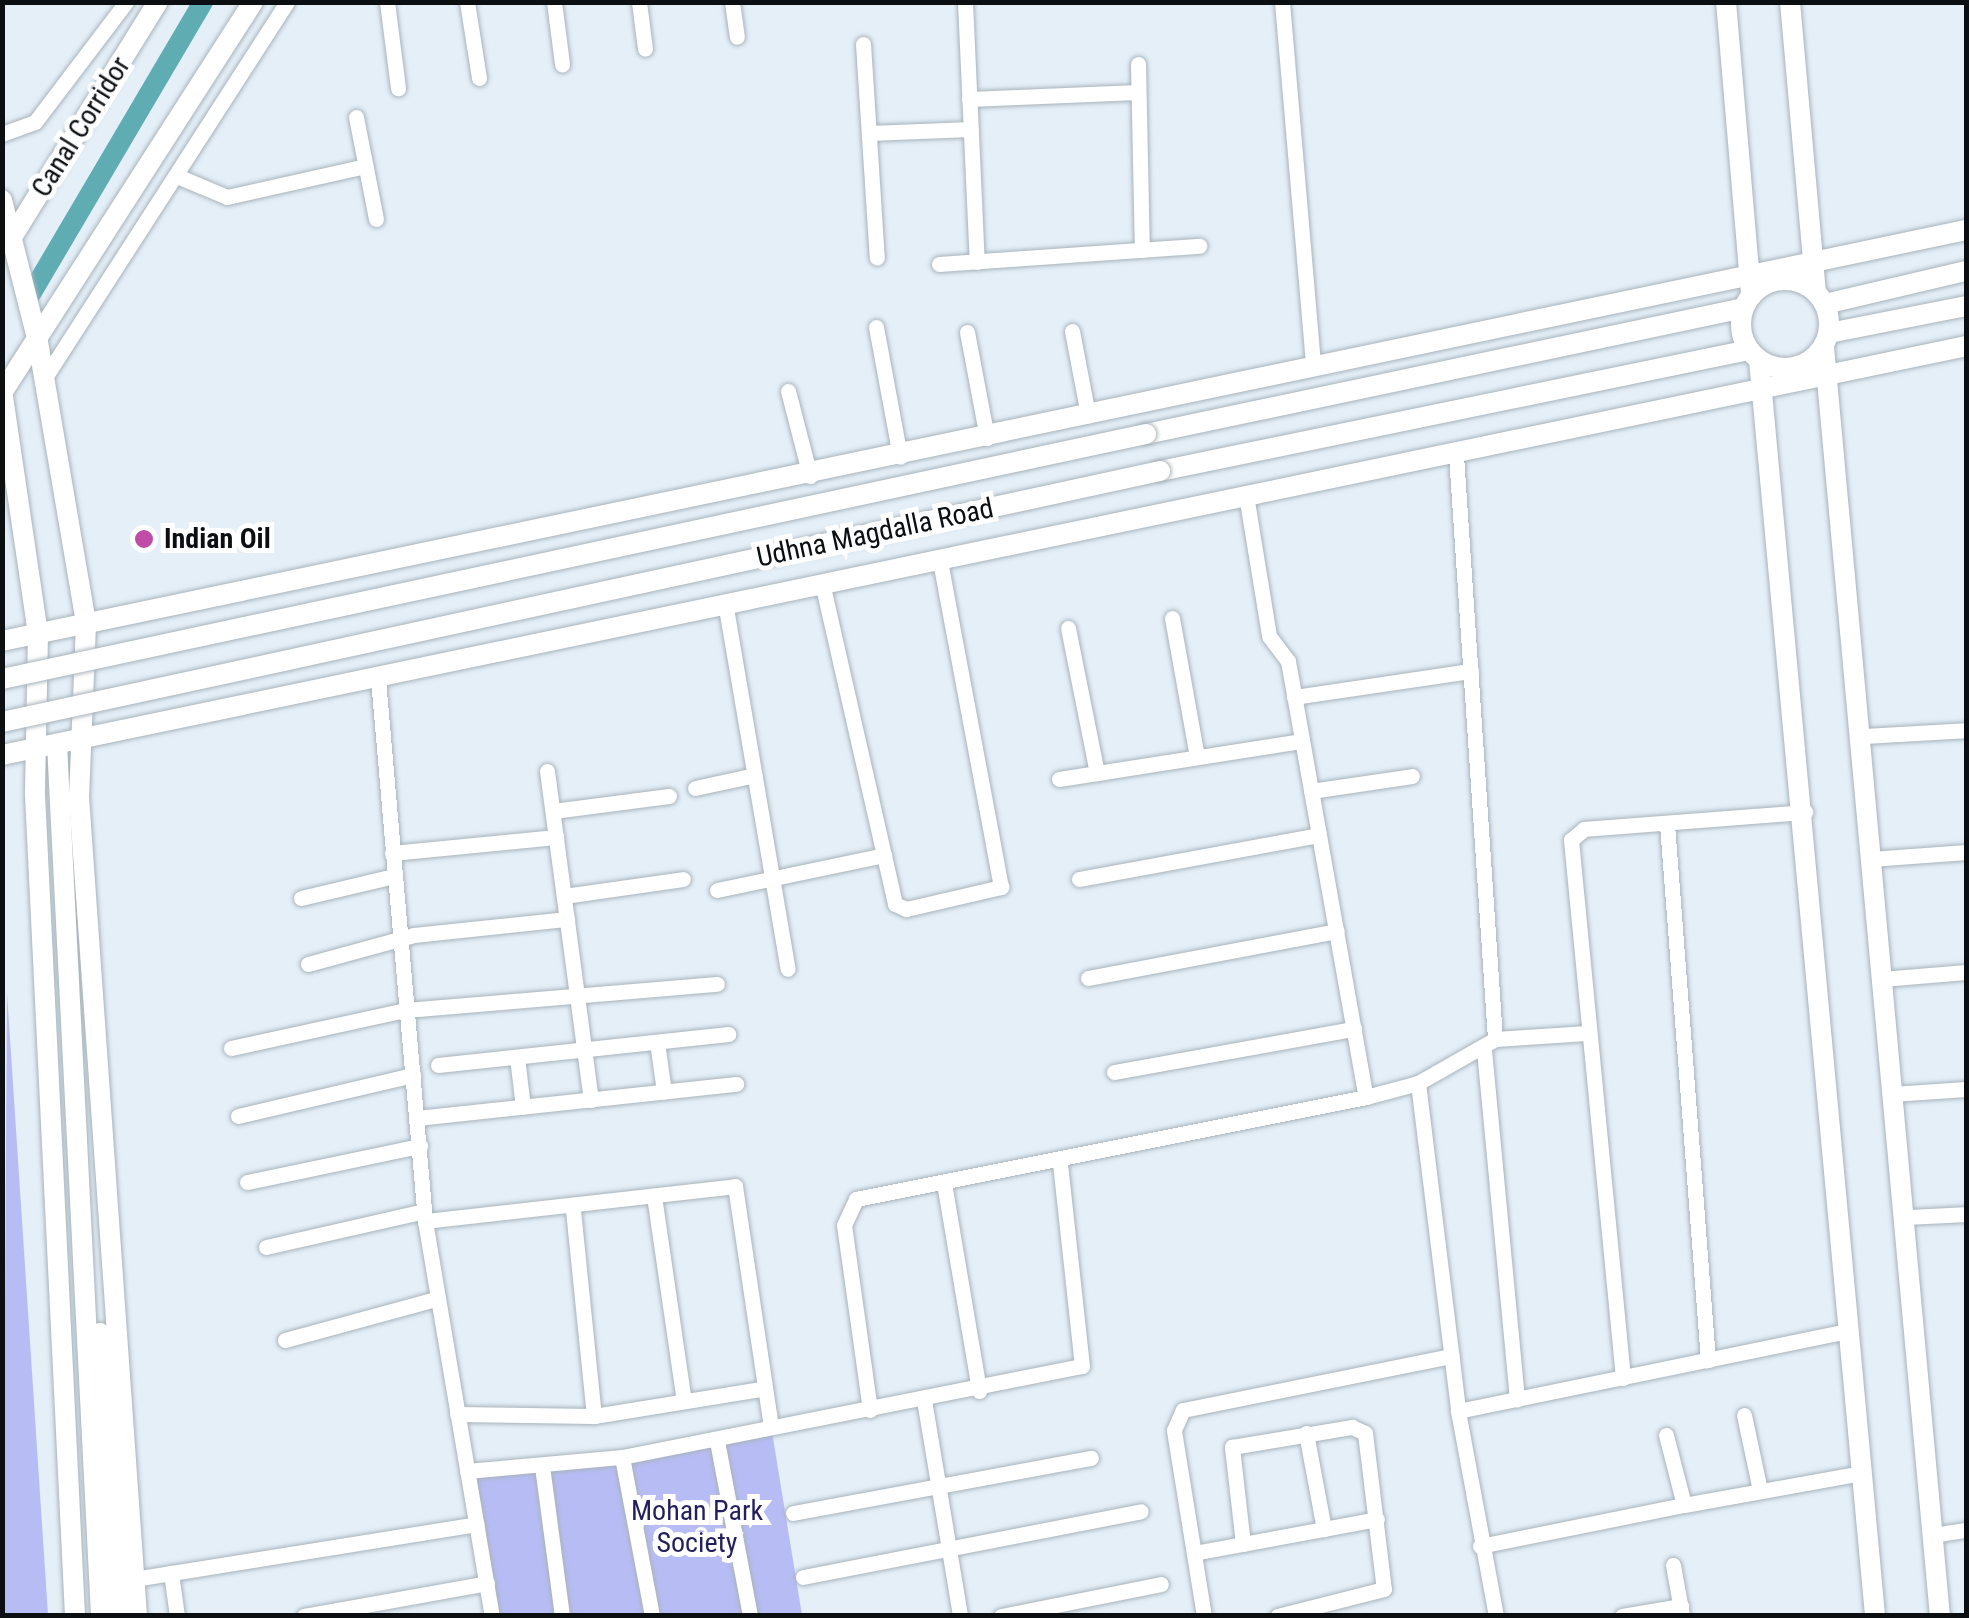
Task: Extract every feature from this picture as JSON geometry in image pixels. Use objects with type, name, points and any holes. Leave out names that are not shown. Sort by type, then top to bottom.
[{"type":"main road","name":"Canal Corridor","points":[[7,244],[158,2]]},
{"type":"main road","points":[[75,1616],[34,748],[38,634],[5,454],[3,392],[254,2]]},
{"type":"main road","points":[[1726,2],[1751,269],[1748,302],[1754,355],[1765,384],[1874,1616]]},
{"type":"main road","points":[[1790,2],[1813,260],[1830,376],[1940,1616]]},
{"type":"main road","points":[[2,200],[7,244],[38,342],[86,624],[79,740],[137,1616]]},
{"type":"main road","points":[[2,642],[900,457],[1751,269],[1966,230]]},
{"type":"main road","name":"Udhna Magdalla Road","points":[[2,679],[1748,302],[1776,281],[1821,298],[1966,270]]},
{"type":"main road","name":"Udhna Magdalla Road","points":[[2,722],[1160,471],[1754,355],[1787,369],[1826,340],[1966,306]]},
{"type":"main road","points":[[2,755],[941,566],[1246,494],[1456,455],[1765,384],[1830,376],[1966,346]]},
{"type":"main road","points":[[57,744],[64,864],[77,900],[102,1616]]},
{"type":"main road","points":[[85,1215],[120,1616]]},
{"type":"street","points":[[2,134],[35,122],[126,2]]},
{"type":"street","points":[[44,379],[287,2]]},
{"type":"street","points":[[387,2],[398,88]]},
{"type":"street","points":[[467,2],[478,78]]},
{"type":"street","points":[[554,2],[562,64]]},
{"type":"street","points":[[639,2],[646,49]]},
{"type":"street","points":[[732,2],[737,37]]},
{"type":"street","points":[[965,2],[977,262]]},
{"type":"street","points":[[1282,2],[1313,364]]},
{"type":"street","points":[[863,44],[877,258]]},
{"type":"street","points":[[1138,64],[1142,250]]},
{"type":"street","points":[[969,99],[1138,92]]},
{"type":"street","points":[[356,117],[376,219]]},
{"type":"street","points":[[869,134],[970,129]]},
{"type":"street","points":[[177,176],[227,196],[366,166]]},
{"type":"street","points":[[939,264],[1199,246]]},
{"type":"street","points":[[876,327],[900,457]]},
{"type":"street","points":[[1072,331],[1088,415]]},
{"type":"street","points":[[967,332],[987,438]]},
{"type":"street","points":[[788,391],[810,476]]},
{"type":"street","points":[[1456,455],[1490,1045],[1518,1399]]},
{"type":"street","points":[[1246,494],[1269,636],[1288,662],[1366,1097]]},
{"type":"street","points":[[823,587],[899,908],[1001,887],[941,566]]},
{"type":"street","points":[[726,608],[788,969]]},
{"type":"street","points":[[1172,618],[1197,757]]},
{"type":"street","points":[[1068,628],[1097,773]]},
{"type":"street","points":[[1294,698],[1471,671]]},
{"type":"street","points":[[378,679],[424,1216],[492,1616]]},
{"type":"street","points":[[1863,736],[1966,730]]},
{"type":"street","points":[[1059,779],[1302,741]]},
{"type":"street","points":[[547,771],[591,1100]]},
{"type":"street","points":[[694,788],[754,775]]},
{"type":"street","points":[[1311,791],[1412,776]]},
{"type":"street","points":[[552,811],[668,796]]},
{"type":"street","points":[[1623,1378],[1571,840],[1584,829],[1805,812]]},
{"type":"street","points":[[1667,824],[1708,1360]]},
{"type":"street","points":[[1079,879],[1319,834]]},
{"type":"street","points":[[392,853],[556,837]]},
{"type":"street","points":[[1871,859],[1966,852]]},
{"type":"street","points":[[716,890],[884,855]]},
{"type":"street","points":[[301,898],[394,876]]},
{"type":"street","points":[[564,896],[683,878]]},
{"type":"street","points":[[308,964],[400,942],[567,919]]},
{"type":"street","points":[[1088,978],[1336,931]]},
{"type":"street","points":[[1882,979],[1966,972]]},
{"type":"street","points":[[231,1048],[406,1010],[716,984]]},
{"type":"street","points":[[1114,1072],[1354,1029]]},
{"type":"street","points":[[870,1410],[845,1214],[856,1199],[1060,1162],[1366,1097],[1418,1082],[1490,1045],[1587,1033]]},
{"type":"street","points":[[438,1065],[728,1034]]},
{"type":"street","points":[[657,1042],[664,1092]]},
{"type":"street","points":[[517,1057],[523,1107]]},
{"type":"street","points":[[238,1116],[413,1074]]},
{"type":"street","points":[[1418,1082],[1458,1411],[1496,1616]]},
{"type":"street","points":[[417,1118],[736,1084]]},
{"type":"street","points":[[1892,1094],[1966,1089]]},
{"type":"street","points":[[247,1182],[420,1146]]},
{"type":"street","points":[[468,1471],[622,1457],[717,1441],[771,1426],[980,1391],[1082,1366],[1060,1162]]},
{"type":"street","points":[[266,1248],[424,1216],[573,1210],[725,1183],[738,1190],[760,1389],[771,1426]]},
{"type":"street","points":[[944,1183],[980,1391]]},
{"type":"street","points":[[654,1196],[684,1402]]},
{"type":"street","points":[[573,1210],[594,1416]]},
{"type":"street","points":[[1906,1217],[1966,1214]]},
{"type":"street","points":[[285,1340],[436,1299]]},
{"type":"street","points":[[1458,1411],[1848,1331]]},
{"type":"street","points":[[1204,1616],[1174,1430],[1182,1410],[1452,1356]]},
{"type":"street","points":[[457,1414],[594,1416],[760,1389]]},
{"type":"street","points":[[924,1400],[960,1616]]},
{"type":"street","points":[[1744,1415],[1760,1490]]},
{"type":"street","points":[[1242,1544],[1232,1447],[1306,1433],[1365,1433],[1377,1519],[1380,1594],[1278,1616]]},
{"type":"street","points":[[1306,1433],[1324,1529]]},
{"type":"street","points":[[1666,1435],[1684,1505]]},
{"type":"street","points":[[717,1441],[750,1616]]},
{"type":"street","points":[[622,1457],[652,1616]]},
{"type":"street","points":[[793,1513],[1091,1458]]},
{"type":"street","points":[[542,1466],[562,1616]]},
{"type":"street","points":[[1480,1546],[1861,1472]]},
{"type":"street","points":[[802,1577],[1141,1511]]},
{"type":"street","points":[[1194,1552],[1377,1519]]},
{"type":"street","points":[[134,1579],[477,1524]]},
{"type":"street","points":[[1933,1535],[1966,1530]]},
{"type":"street","points":[[1622,1616],[1682,1611],[1673,1565]]},
{"type":"street","points":[[171,1574],[176,1616]]},
{"type":"street","points":[[304,1616],[487,1582]]},
{"type":"street","points":[[1002,1616],[1161,1584]]},
{"type":"green space","points":[[7,993],[48,1615],[3,1615]]},
{"type":"green space","name":"Mohan Park Society","points":[[771,1426],[802,1615],[492,1615],[469,1475]]},
{"type":"waterway","points":[[31,294],[203,2]]},
{"type":"place","name":"Indian Oil","points":[[144,539]]}]
